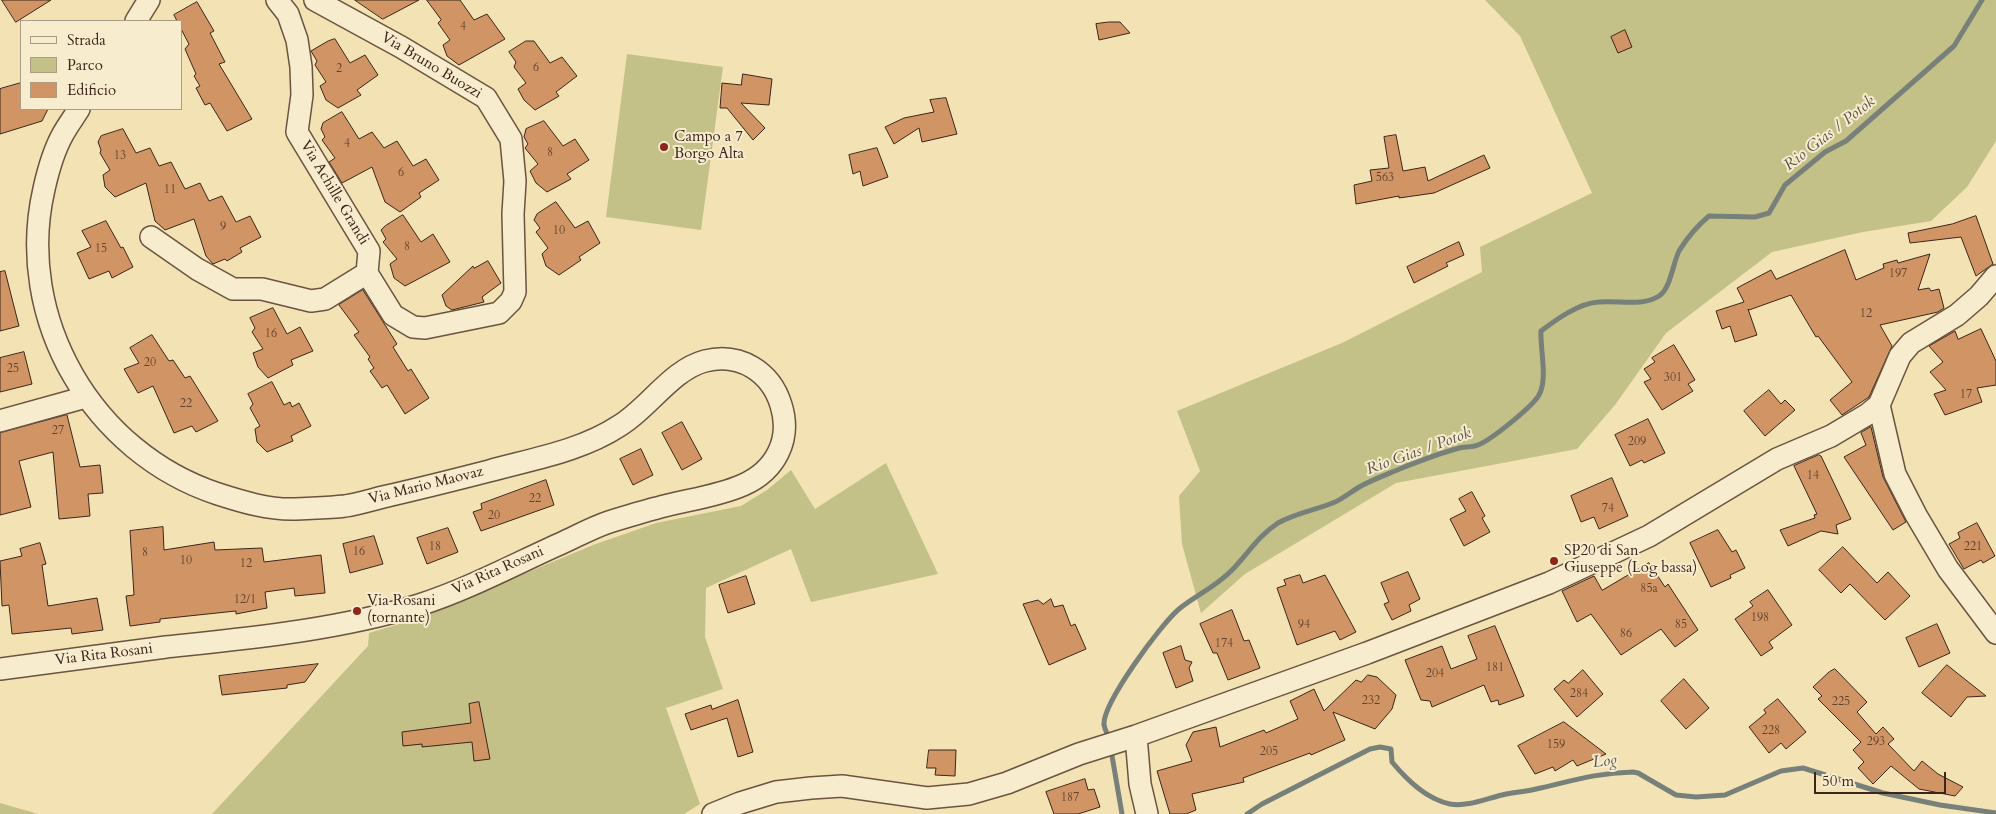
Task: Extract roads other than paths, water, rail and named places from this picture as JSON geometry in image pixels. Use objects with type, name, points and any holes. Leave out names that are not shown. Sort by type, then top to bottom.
[{"type":"street","points":[[137,20],[150,0]]},
{"type":"street","name":"Via Achille Grandi","points":[[278,0],[288,14],[297,40],[302,95],[297,132],[369,251],[367,273]]},
{"type":"street","name":"Via Bruno Buozzi","points":[[315,0],[401,47],[486,98],[511,139],[514,181],[515,292],[512,301],[505,308],[499,313],[440,327],[413,327],[393,315],[367,273]]},
{"type":"street","name":"Via Mario Maovaz","points":[[78,110],[61,136],[48,174],[39,210],[36,253],[40,288],[50,323],[67,362],[86,397],[107,424],[135,449],[168,473],[204,490],[245,503],[287,509],[345,506],[528,460],[582,444],[619,427],[650,402],[681,371],[707,360],[733,361],[751,366],[767,378]]},
{"type":"street","points":[[151,237],[197,269],[233,289],[262,289],[311,301],[325,299],[367,273]]},
{"type":"street","points":[[713,814],[776,792],[811,788],[842,786],[927,798],[969,794],[1367,653],[1549,583],[1649,536],[1777,459],[1831,436],[1868,414],[1879,406],[1892,372],[1906,349],[1923,335],[1956,316],[1980,296],[1996,276]]},
{"type":"street","name":"Via Rita Rosani","points":[[0,669],[269,636],[348,623],[422,604],[603,524],[656,508],[709,496],[745,484],[767,469],[780,450],[787,427],[780,401],[767,378]]},
{"type":"street","points":[[0,420],[86,397]]},
{"type":"street","points":[[1879,406],[1895,474],[1916,515],[1948,569],[1996,633]]},
{"type":"street","points":[[1136,736],[1140,784],[1148,814]]},
{"type":"waterway","name":"Rio Gias / Potok","points":[[1109,739],[1104,725],[1112,700],[1159,630],[1179,609],[1225,577],[1271,528],[1292,517],[1342,499],[1366,483],[1402,468],[1449,451],[1478,445],[1501,430],[1535,400],[1542,388],[1541,331],[1561,317],[1584,305],[1599,302],[1645,301],[1663,293],[1669,282],[1679,251],[1692,232],[1709,216],[1755,217],[1769,213],[1785,185],[1825,152],[1846,141],[1954,46],[1982,0]]},
{"type":"waterway","name":"Log","points":[[1247,814],[1262,804],[1370,749],[1380,747],[1391,749],[1392,762],[1418,788],[1433,798],[1456,805],[1469,804],[1506,794],[1584,778],[1633,772],[1676,795],[1696,797],[1725,795],[1781,771],[1803,768],[1883,793],[1940,805],[1996,813]]},
{"type":"waterway","name":"Rio Gias / Potok","points":[[1111,750],[1122,814]]},
{"type":"place","name":"Campo a 7 Borgo Alta","points":[[664,147]]},
{"type":"place","name":"SP20 di San Giuseppe (Log bassa)","points":[[1554,561]]},
{"type":"place","name":"Via Rosani (tornante)","points":[[357,611]]}]
